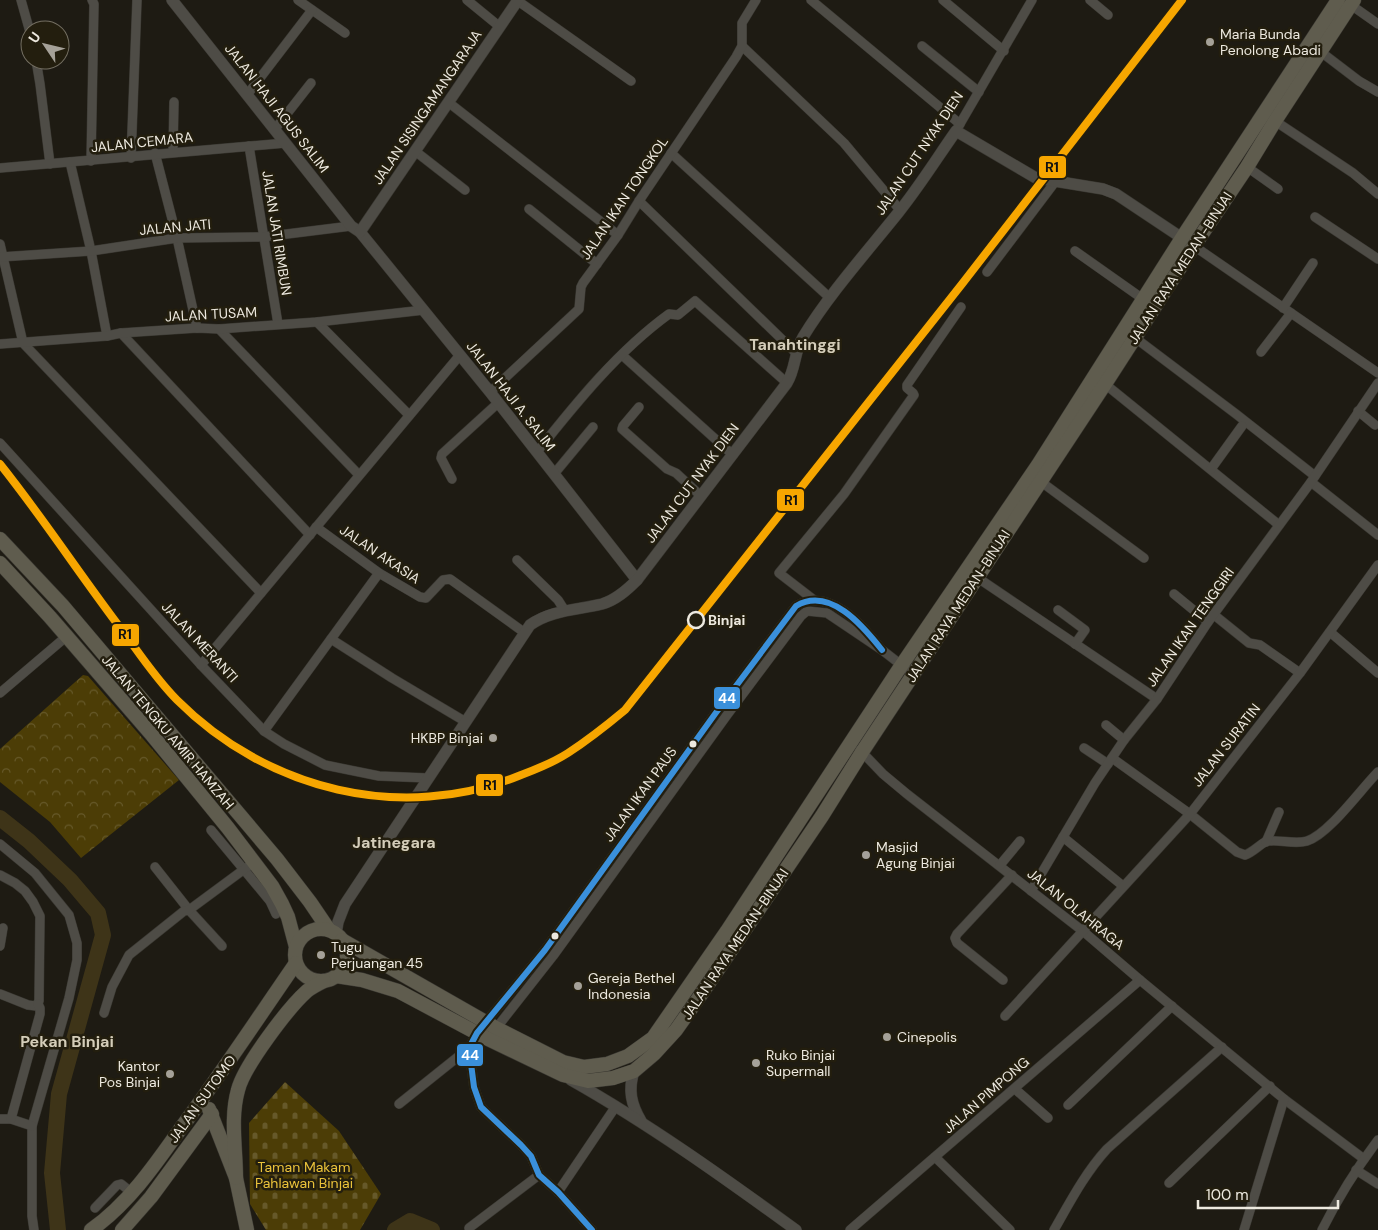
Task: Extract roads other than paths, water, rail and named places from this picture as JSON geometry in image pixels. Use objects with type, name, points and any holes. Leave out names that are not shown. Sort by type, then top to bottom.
[{"type":"main road","name":"JALAN RAYA MEDAN-BINJAI","points":[[486,1030],[563,1062],[584,1067],[607,1064],[628,1056],[653,1038],[822,816],[914,674],[972,573],[1143,299],[1248,166],[1275,121],[1321,52],[1348,2]]},
{"type":"main road","name":"JALAN RAYA MEDAN-BINJAI","points":[[486,1030],[563,1075],[588,1081],[613,1078],[634,1071],[654,1054],[676,1030],[850,743],[901,666],[1040,481],[1105,384],[1188,242],[1348,2]]},
{"type":"main road","name":"JALAN TENGKU AMIR HAMZAH","points":[[0,539],[63,606],[336,935]]},
{"type":"main road","name":"JALAN TENGKU AMIR HAMZAH","points":[[0,563],[152,735],[228,828],[249,866],[272,886],[288,917],[296,947]]},
{"type":"main road","points":[[228,828],[240,817]]},
{"type":"main road","points":[[315,930],[336,935],[486,1030],[398,991],[362,980],[310,979],[304,975],[296,963],[296,947],[299,941],[309,932],[315,930]]},
{"type":"main road","points":[[330,978],[340,972],[346,962],[346,950],[336,935]]},
{"type":"main road","name":"JALAN SUTOMO","points":[[99,1227],[161,1156],[243,1042],[296,963]]},
{"type":"main road","name":"JALAN SUTOMO","points":[[236,1178],[234,1111],[238,1090],[244,1075],[292,1006],[309,989],[330,978]]},
{"type":"main road","points":[[243,1042],[259,1052]]},
{"type":"main road","points":[[204,1097],[236,1178],[247,1230]]},
{"type":"main road","name":"JALAN SUTOMO","points":[[122,1230],[151,1198],[212,1114]]},
{"type":"main road","points":[[161,1156],[175,1166]]},
{"type":"street","points":[[21,0],[27,20]]},
{"type":"street","points":[[91,160],[94,4],[92,0]]},
{"type":"street","points":[[131,158],[137,0]]},
{"type":"street","name":"JALAN HAJI AGUS SALIM","points":[[172,0],[356,229]]},
{"type":"street","points":[[298,0],[345,34]]},
{"type":"street","points":[[467,0],[500,27]]},
{"type":"street","points":[[518,0],[631,81]]},
{"type":"street","name":"JALAN SISINGAMANGARAJA","points":[[356,229],[415,151],[518,0]]},
{"type":"street","points":[[756,0],[742,23],[742,46],[844,143],[900,210]]},
{"type":"street","points":[[811,0],[958,128],[1036,178],[1103,189],[1116,194],[1378,372]]},
{"type":"street","points":[[943,0],[1004,51]]},
{"type":"street","name":"JALAN CUT NYAK DIEN","points":[[336,935],[338,922],[345,904],[530,625],[541,617],[604,604],[625,592],[637,580],[787,383],[794,368],[797,347],[805,334],[830,298],[900,210],[958,128],[1032,0]]},
{"type":"street","points":[[1090,0],[1108,14]]},
{"type":"street","points":[[1348,2],[1378,24]]},
{"type":"street","points":[[247,95],[312,10]]},
{"type":"street","name":"JALAN IKAN TONGKOL","points":[[490,392],[579,309],[581,287],[618,235],[742,46]]},
{"type":"street","points":[[922,46],[979,92]]},
{"type":"street","points":[[1321,52],[1359,81],[1378,92]]},
{"type":"street","points":[[38,70],[50,164]]},
{"type":"street","points":[[275,129],[311,83]]},
{"type":"street","points":[[173,152],[174,102]]},
{"type":"street","points":[[448,102],[618,235]]},
{"type":"street","points":[[1275,121],[1353,173],[1378,194]]},
{"type":"street","name":"JALAN CEMARA","points":[[0,168],[286,143]]},
{"type":"street","name":"JALAN JATI RIMBUN","points":[[249,146],[278,324]]},
{"type":"street","points":[[415,151],[465,190]]},
{"type":"street","points":[[155,153],[177,238],[197,328]]},
{"type":"street","points":[[671,153],[830,298]]},
{"type":"street","points":[[70,162],[91,250],[107,336]]},
{"type":"street","points":[[1248,166],[1278,189]]},
{"type":"street","points":[[987,272],[1055,182]]},
{"type":"street","points":[[639,201],[796,353]]},
{"type":"street","points":[[529,209],[597,264]]},
{"type":"street","points":[[1315,217],[1378,259]]},
{"type":"street","name":"JALAN JATI","points":[[2,257],[91,250],[177,238],[263,237],[356,229]]},
{"type":"street","name":"JALAN HAJI A. SALIM","points":[[356,229],[490,392],[637,580]]},
{"type":"street","points":[[0,244],[23,343],[261,593]]},
{"type":"street","points":[[1075,251],[1143,299]]},
{"type":"street","points":[[1261,352],[1287,311],[1313,263]]},
{"type":"street","points":[[537,452],[574,407],[622,355],[669,314],[678,315],[695,301],[787,383]]},
{"type":"street","points":[[814,600],[779,573],[844,494],[914,396],[913,392],[907,388],[907,385],[961,307]]},
{"type":"street","name":"JALAN TUSAM","points":[[0,344],[107,336],[121,333],[317,322],[424,310]]},
{"type":"street","points":[[317,322],[409,415]]},
{"type":"street","points":[[219,329],[359,475]]},
{"type":"street","name":"JALAN AKASIA","points":[[121,333],[313,531],[378,574],[423,599],[443,580],[450,579],[524,633]]},
{"type":"street","points":[[1134,337],[1236,414],[1378,535]]},
{"type":"street","points":[[202,665],[460,355]]},
{"type":"street","points":[[622,355],[733,455]]},
{"type":"street","name":"JALAN IKAN TENGGIRI","points":[[1031,890],[1095,783],[1124,740],[1156,699],[1211,618],[1313,479],[1378,383]]},
{"type":"street","points":[[1105,384],[1279,525]]},
{"type":"street","points":[[452,479],[441,458],[442,454],[498,403]]},
{"type":"street","points":[[640,407],[622,429],[701,496]]},
{"type":"street","points":[[1358,411],[1375,425]]},
{"type":"street","points":[[1211,469],[1242,426]]},
{"type":"street","points":[[554,474],[593,428]]},
{"type":"street","name":"JALAN MERANTI","points":[[0,443],[264,731],[284,744],[325,764],[379,776],[428,778]]},
{"type":"street","points":[[1040,481],[1144,558]]},
{"type":"street","points":[[517,560],[558,600],[565,611]]},
{"type":"street","name":"JALAN SURATIN","points":[[1084,932],[1123,886],[1190,814],[1300,672],[1378,565]]},
{"type":"street","points":[[972,573],[1156,699]]},
{"type":"street","points":[[264,731],[378,574]]},
{"type":"street","points":[[1174,594],[1249,643],[1260,644],[1300,672]]},
{"type":"street","name":"JALAN IKAN PAUS","points":[[681,769],[796,606],[804,601],[831,602],[863,627],[882,650]]},
{"type":"street","points":[[1058,610],[1085,630],[1075,644]]},
{"type":"street","name":"JALAN IKAN PAUS","points":[[470,1048],[486,1030],[681,769],[801,616],[807,612],[827,613],[914,674]]},
{"type":"street","points":[[1330,632],[1378,673]]},
{"type":"street","points":[[0,693],[66,636]]},
{"type":"street","points":[[331,639],[466,722]]},
{"type":"street","points":[[1106,725],[1124,740]]},
{"type":"street","name":"JALAN OLAHRAGA","points":[[850,743],[907,794],[1084,932],[1284,1099],[1364,1159]]},
{"type":"street","points":[[1084,748],[1110,761],[1190,814],[1241,854],[1251,852],[1266,842],[1279,812]]},
{"type":"street","points":[[1266,842],[1307,841],[1317,836],[1337,818],[1378,772]]},
{"type":"street","points":[[212,830],[249,866],[276,914]]},
{"type":"street","points":[[1063,837],[1123,886]]},
{"type":"street","points":[[1000,865],[1020,841]]},
{"type":"street","points":[[0,844],[35,873],[69,915],[77,943],[77,960],[69,998],[32,1126],[32,1216],[34,1230]]},
{"type":"street","points":[[104,1013],[112,987],[129,955],[184,911],[189,910],[249,866]]},
{"type":"street","points":[[154,867],[189,910],[222,946]]},
{"type":"street","points":[[0,875],[25,891],[40,916],[38,1004],[40,1014],[11,1119]]},
{"type":"street","points":[[1003,980],[957,943],[955,938],[1012,876]]},
{"type":"street","points":[[0,946],[3,928]]},
{"type":"street","points":[[1006,1016],[1084,932]]},
{"type":"street","name":"JALAN PIMPONG","points":[[850,1230],[1140,980]]},
{"type":"street","points":[[0,994],[28,1005],[36,1006],[38,1004]]},
{"type":"street","points":[[1068,1105],[1172,1006]]},
{"type":"street","points":[[1054,1230],[1092,1167],[1107,1149],[1222,1047]]},
{"type":"street","points":[[399,1104],[470,1048]]},
{"type":"street","points":[[470,1048],[474,1086],[481,1107],[531,1156],[539,1176],[558,1192],[592,1230]]},
{"type":"street","points":[[634,1071],[630,1089],[631,1099],[635,1111],[644,1125]]},
{"type":"street","points":[[563,1075],[616,1106],[734,1185],[796,1230]]},
{"type":"street","points":[[1170,1183],[1270,1086]]},
{"type":"street","points":[[1015,1089],[1048,1118]]},
{"type":"street","points":[[1244,1230],[1284,1099]]},
{"type":"street","points":[[558,1192],[616,1106]]},
{"type":"street","points":[[0,1119],[11,1119],[32,1126]]},
{"type":"street","points":[[1322,1230],[1339,1197],[1378,1140]]},
{"type":"street","points":[[935,1156],[1010,1230]]},
{"type":"street","points":[[1356,1170],[1378,1184]]},
{"type":"street","points":[[469,1228],[539,1176]]},
{"type":"street","points":[[95,1208],[117,1185],[125,1185],[131,1192]]},
{"type":"waterway","points":[[0,818],[29,841],[70,880],[98,913],[103,935],[59,1094],[52,1173],[58,1230]]},
{"type":"waterway","points":[[395,1230],[410,1221],[432,1230]]},
{"type":"place","name":"Maria Bunda Penolong Abadi","points":[[1210,42]]},
{"type":"place","name":"Binjai","points":[[696,620]]},
{"type":"place","name":"HKBP Binjai","points":[[493,738]]},
{"type":"place","name":"Masjid Agung Binjai","points":[[866,855]]},
{"type":"place","name":"Tugu Perjuangan 45","points":[[321,955]]},
{"type":"place","name":"Gereja Bethel Indonesia","points":[[578,986]]},
{"type":"place","name":"Cinepolis","points":[[887,1037]]},
{"type":"place","name":"Ruko Binjai Supermall","points":[[756,1063]]},
{"type":"place","name":"Kantor Pos Binjai","points":[[170,1074]]},
{"type":"district","name":"Tanahtinggi","points":[[795,344]]},
{"type":"district","name":"Jatinegara","points":[[394,842]]},
{"type":"district","name":"Pekan Binjai","points":[[67,1041]]},
{"type":"park label","name":"Taman Makam Pahlawan Binjai","points":[[304,1176]]}]
